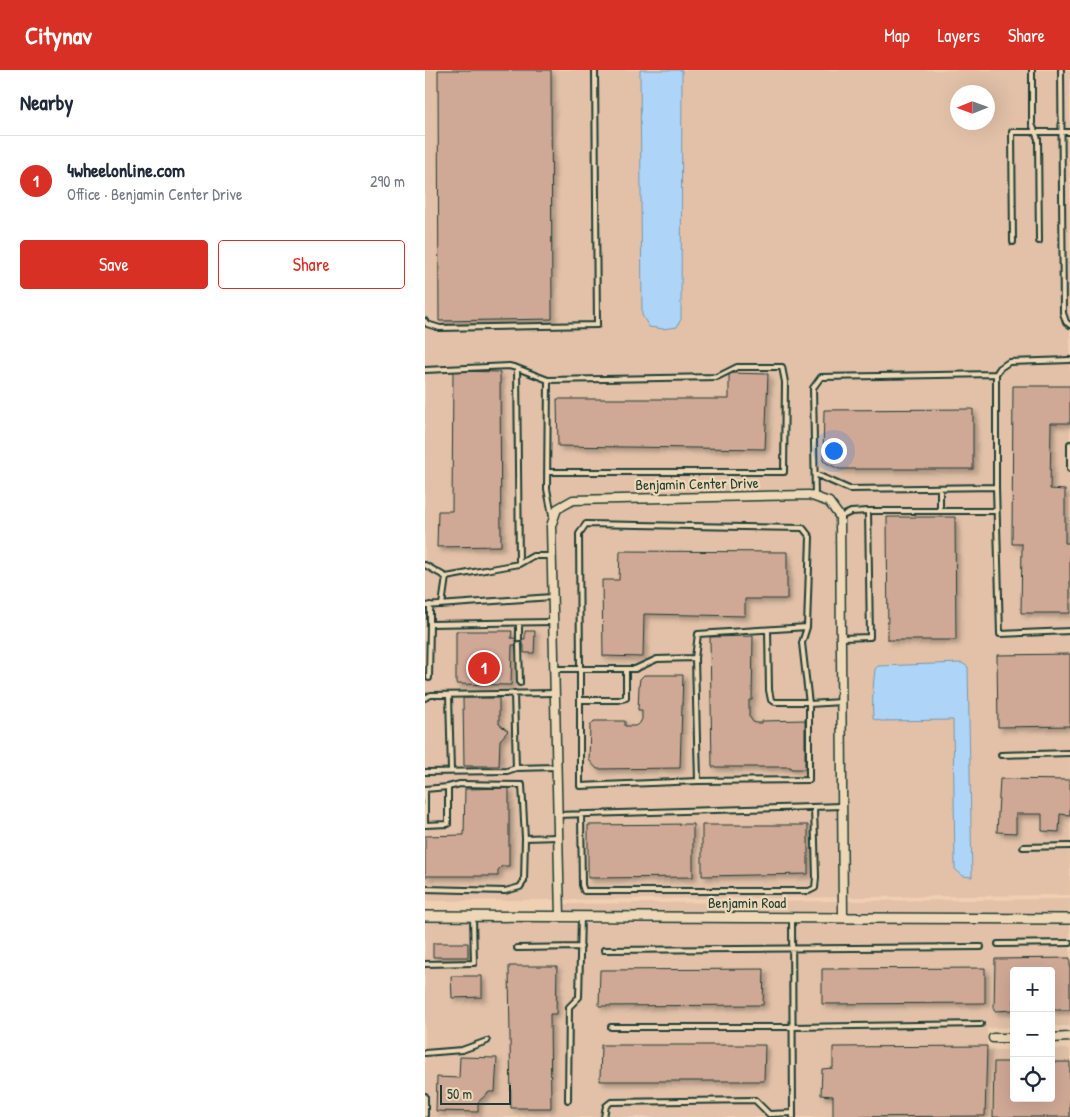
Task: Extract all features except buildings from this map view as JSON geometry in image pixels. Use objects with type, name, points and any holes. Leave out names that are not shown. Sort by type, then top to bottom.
[{"type":"street","name":"Benjamin Center Drive","points":[[553,520],[557,509],[573,500],[809,495],[815,497]]},
{"type":"street","points":[[815,497],[829,502],[840,518],[843,916]]},
{"type":"street","points":[[553,520],[551,526],[551,556],[560,917]]},
{"type":"street","name":"Benjamin Road","points":[[425,916],[843,916],[1070,919]]},
{"type":"street","points":[[1055,1038],[1070,1037]]},
{"type":"street","points":[[993,1038],[1010,1038]]},
{"type":"lane","points":[[425,321],[427,324],[440,328],[597,324],[595,70]]},
{"type":"lane","points":[[1032,70],[1032,124],[1037,139],[1039,241]]},
{"type":"lane","points":[[1061,70],[1063,313],[1066,322],[1070,325]]},
{"type":"lane","points":[[1013,242],[1012,132],[1070,132]]},
{"type":"lane","points":[[1070,360],[1009,362],[1000,368],[996,374],[996,511],[1000,634],[1070,632]]},
{"type":"lane","points":[[425,370],[509,366],[549,380],[717,377],[737,367],[783,367],[785,382],[784,472],[547,472]]},
{"type":"lane","points":[[517,368],[519,564]]},
{"type":"lane","points":[[815,497],[813,388],[821,377],[996,374]]},
{"type":"lane","points":[[549,380],[547,489],[553,520]]},
{"type":"lane","points":[[1070,444],[1070,469]]},
{"type":"lane","points":[[815,474],[849,489],[996,487]]},
{"type":"lane","points":[[940,488],[940,511]]},
{"type":"lane","points":[[840,518],[851,512],[868,511],[996,511]]},
{"type":"lane","points":[[841,638],[870,637],[868,511]]},
{"type":"lane","points":[[586,524],[803,528],[810,537],[807,628],[802,643],[809,703],[809,780],[698,781],[580,786],[580,669],[579,534],[586,524]]},
{"type":"lane","points":[[425,565],[446,577],[519,564],[533,556],[551,556]]},
{"type":"lane","points":[[442,605],[446,577]]},
{"type":"lane","points":[[429,678],[430,624],[427,606],[552,597]]},
{"type":"lane","points":[[430,624],[553,622]]},
{"type":"lane","points":[[519,623],[519,638]]},
{"type":"lane","points":[[698,781],[695,658],[698,634],[807,628]]},
{"type":"lane","points":[[768,630],[769,690],[771,700],[775,702],[809,703],[841,702]]},
{"type":"lane","points":[[519,645],[520,683]]},
{"type":"lane","points":[[554,669],[635,669],[657,659],[695,658]]},
{"type":"lane","points":[[580,700],[619,700],[625,698],[626,669]]},
{"type":"lane","points":[[514,693],[517,768]]},
{"type":"lane","points":[[425,698],[431,695],[449,694],[555,693]]},
{"type":"lane","points":[[449,694],[451,771]]},
{"type":"lane","points":[[1001,755],[1070,753]]},
{"type":"lane","points":[[425,772],[507,771],[517,768],[556,767]]},
{"type":"lane","points":[[425,889],[505,891],[521,887],[524,881],[525,838],[521,786],[459,784],[448,788],[425,789],[425,825],[448,824],[448,788]]},
{"type":"lane","points":[[557,815],[842,806]]},
{"type":"lane","points":[[581,814],[582,885],[584,891],[809,891],[815,888],[816,877],[814,807]]},
{"type":"lane","points":[[525,838],[558,837]]},
{"type":"lane","points":[[1023,847],[1070,846]]},
{"type":"lane","points":[[425,964],[474,963],[473,916]]},
{"type":"lane","points":[[568,1100],[569,1007],[579,997],[581,917]]},
{"type":"lane","points":[[604,1117],[606,1106],[611,1102],[755,1100],[768,1115],[793,1115],[792,917]]},
{"type":"lane","points":[[997,944],[1070,943]]},
{"type":"lane","points":[[517,948],[581,947]]},
{"type":"lane","points":[[604,950],[981,947]]},
{"type":"lane","points":[[611,1026],[793,1027],[981,1024]]},
{"type":"lane","points":[[425,1054],[462,1050],[487,1041]]},
{"type":"lane","points":[[425,1096],[425,1114]]},
{"type":"shaded area","points":[[425,70],[1070,70],[1070,895],[425,901]]},
{"type":"shaded area","points":[[1070,899],[1070,914],[848,912],[848,901]]},
{"type":"shaded area","points":[[837,901],[837,911],[565,912],[565,904]]},
{"type":"shaded area","points":[[425,921],[555,922],[555,924],[843,921],[1070,924],[1070,1026],[1055,1026],[1055,967],[1010,967],[1010,1027],[987,1028],[987,1050],[1010,1050],[1010,1102],[1055,1102],[1055,1049],[1070,1049],[1070,1117],[425,1117]]},
{"type":"water","points":[[640,70],[682,70],[681,319],[677,327],[663,329],[649,327],[642,315]]},
{"type":"water","points":[[962,663],[968,667],[972,877],[963,876],[955,869],[953,720],[881,721],[873,719],[875,669],[878,666]]},
{"type":"place","name":"4wheelonline.com","points":[[484,668]]}]
